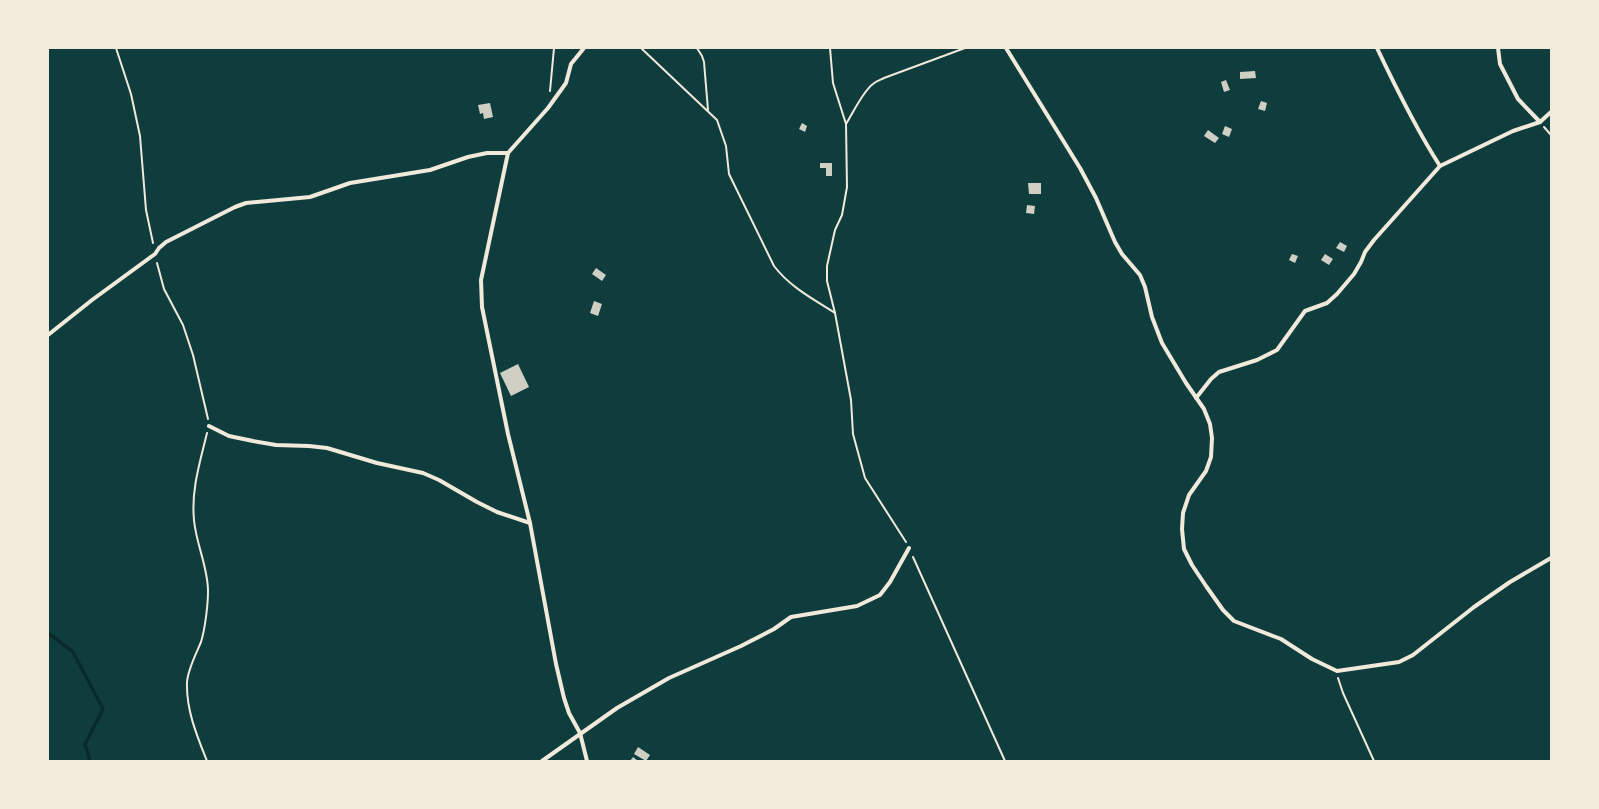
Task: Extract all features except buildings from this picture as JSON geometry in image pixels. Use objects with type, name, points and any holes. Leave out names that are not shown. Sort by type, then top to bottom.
[{"type":"street","points":[[584,48],[571,64],[566,83],[548,108],[508,153],[483,269],[481,295],[482,307],[508,434],[530,523],[556,664],[564,698],[569,713],[580,733],[587,761]]},
{"type":"street","points":[[1006,48],[1093,192],[1115,242],[1122,254],[1140,275],[1145,287],[1152,317],[1162,343],[1186,383],[1204,409],[1210,424],[1212,438],[1211,457],[1206,471],[1189,495],[1183,513],[1182,529],[1184,549],[1192,564],[1223,610],[1234,621],[1281,639],[1312,659],[1336,671],[1399,662],[1413,655],[1474,607],[1510,582],[1551,558]]},
{"type":"street","points":[[1378,48],[1398,91],[1430,151],[1440,166]]},
{"type":"street","points":[[1498,48],[1500,64],[1518,99],[1540,122]]},
{"type":"street","points":[[1196,398],[1211,379],[1219,372],[1256,360],[1277,350],[1305,311],[1327,303],[1354,274],[1365,252],[1374,240],[1440,166],[1513,131],[1540,122],[1551,112]]},
{"type":"street","points":[[48,336],[92,300],[155,254],[159,248],[170,240],[235,207],[246,203],[310,197],[350,183],[430,170],[487,153],[508,153]]},
{"type":"street","points":[[209,426],[229,436],[253,442],[327,448],[377,463],[423,474],[439,480],[497,512],[530,523]]},
{"type":"street","points":[[542,761],[617,708],[669,678],[774,629],[791,617],[857,606],[880,595],[890,582],[908,548]]},
{"type":"path","points":[[116,48],[130,94],[140,136],[146,210],[155,254],[164,289],[183,325],[193,355],[209,426],[196,480],[194,499],[194,520],[201,556],[208,580],[208,593],[203,632],[187,681],[189,708],[207,761]]},
{"type":"path","points":[[550,93],[554,48]]},
{"type":"path","points":[[641,48],[717,120],[726,146],[729,174],[774,266],[789,284],[835,313]]},
{"type":"path","points":[[697,48],[704,62],[708,110]]},
{"type":"path","points":[[830,48],[833,83],[846,124],[846,186],[842,214],[835,230],[827,266],[827,281],[835,313],[851,400],[852,434],[865,478],[908,548],[1005,761]]},
{"type":"path","points":[[846,124],[865,92],[872,84],[884,78],[965,48]]},
{"type":"path","points":[[1336,671],[1343,693],[1374,761]]},
{"type":"waterway","points":[[48,633],[73,652],[103,709],[85,744],[90,761]]}]
